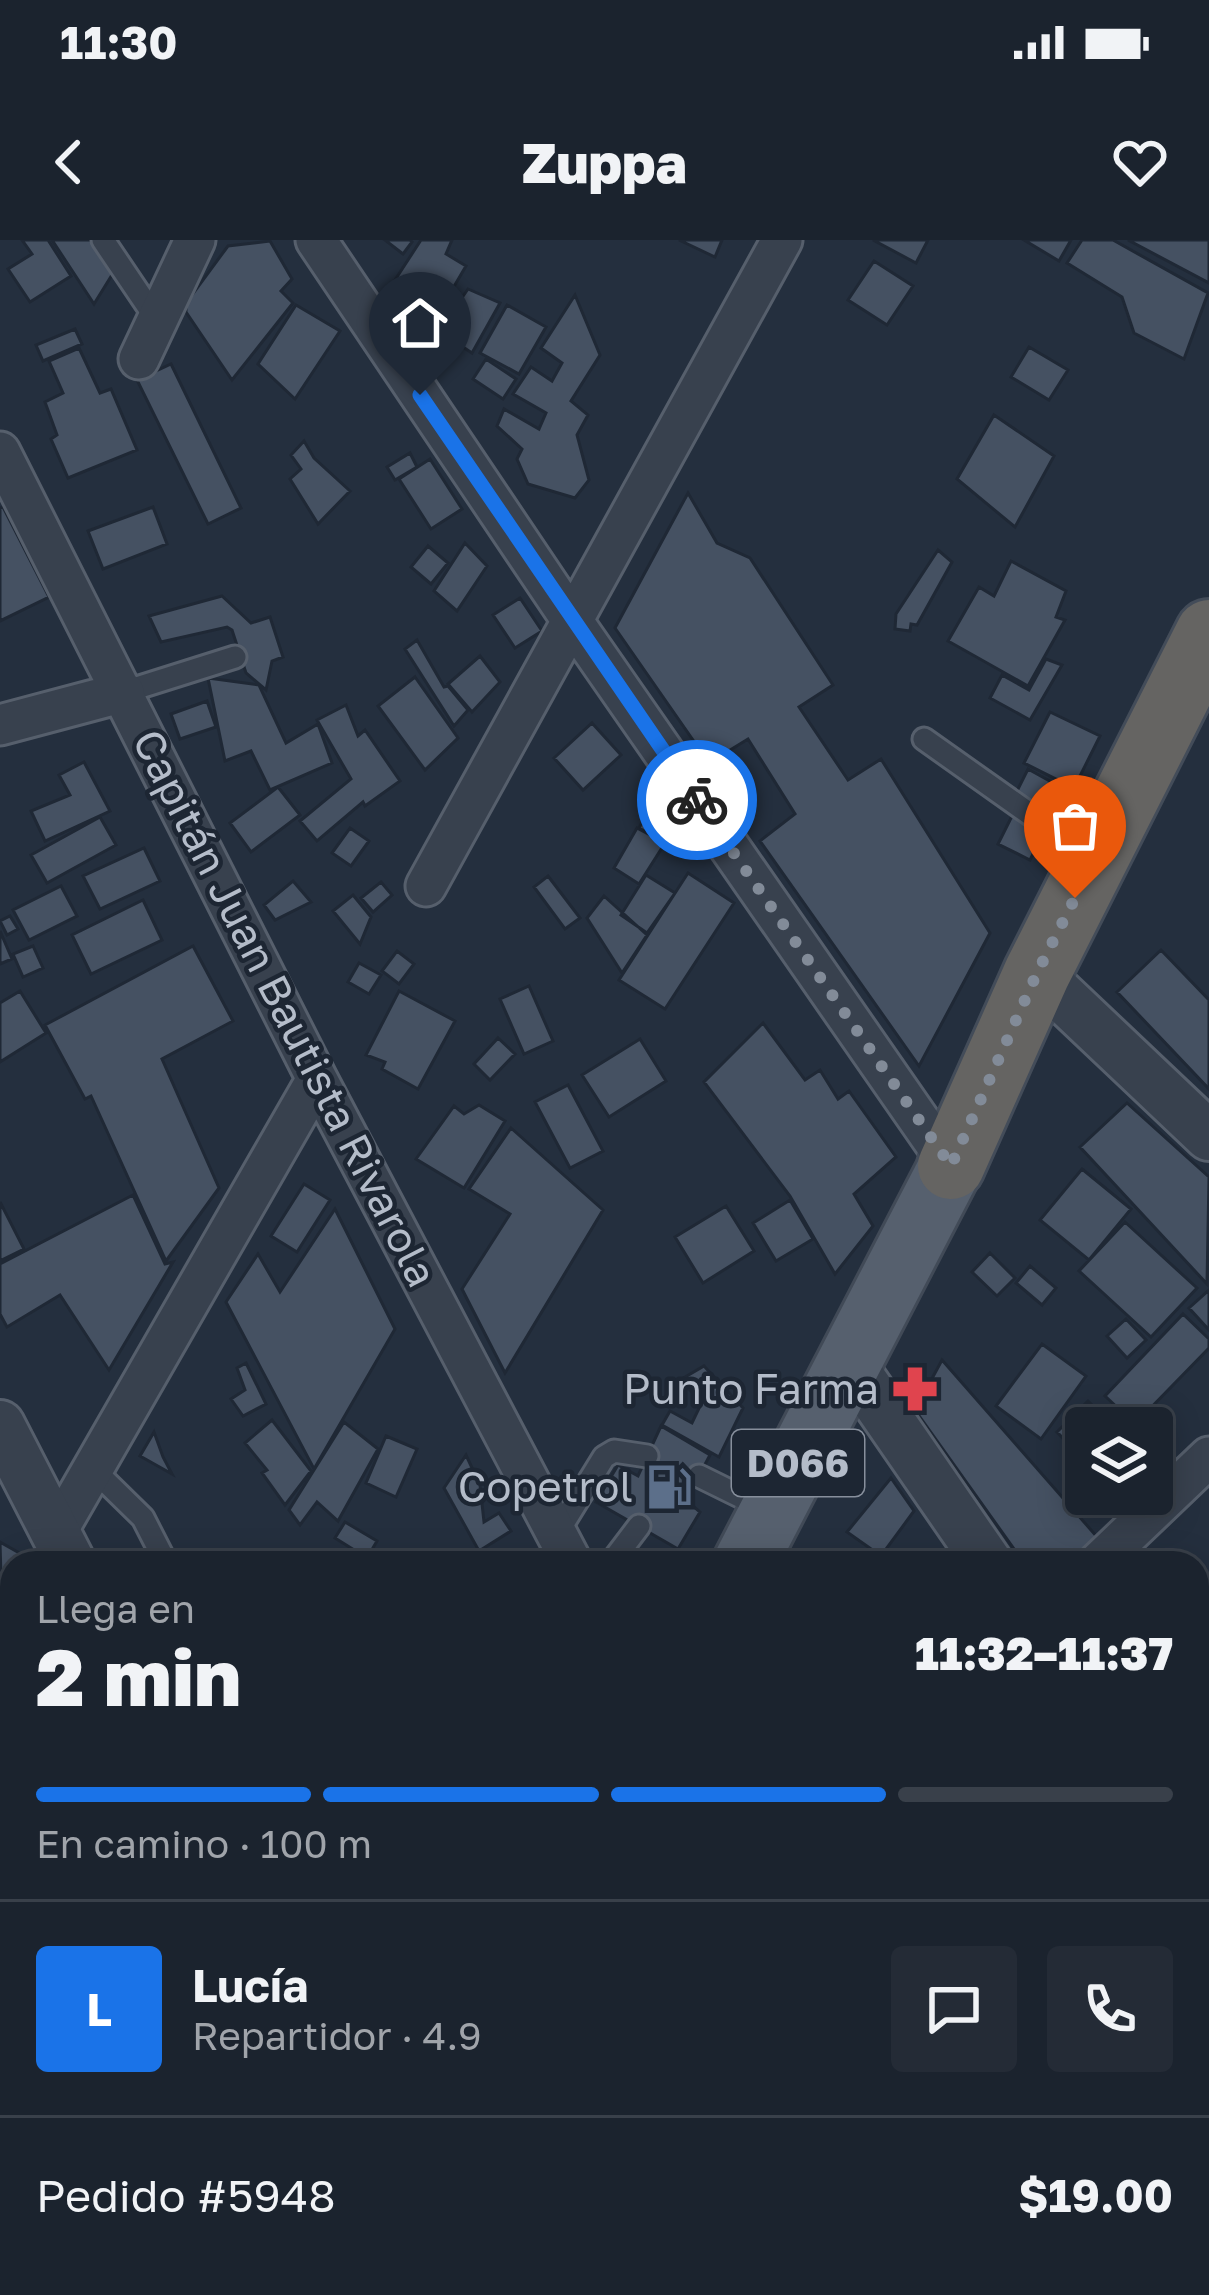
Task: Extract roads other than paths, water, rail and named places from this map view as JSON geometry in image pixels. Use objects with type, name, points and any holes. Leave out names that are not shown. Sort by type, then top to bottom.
[{"type":"highway","name":"D066","points":[[1048,982],[1094,860],[1209,633]]},
{"type":"highway","name":"D066","points":[[951,1166],[1048,982],[1209,710]]},
{"type":"main road","name":"D066","points":[[758,1538],[951,1166]]},
{"type":"street","points":[[139,359],[195,240]]},
{"type":"street","points":[[316,240],[571,619],[951,1166]]},
{"type":"street","points":[[426,886],[782,240]]},
{"type":"street","name":"Capitán Juan Bautista Rivarola","points":[[0,452],[317,1078],[564,1549]]},
{"type":"street","points":[[0,725],[124,692]]},
{"type":"street","points":[[1048,982],[1209,1136]]},
{"type":"street","points":[[64,1548],[93,1469],[317,1078]]},
{"type":"street","points":[[850,1363],[980,1551]]},
{"type":"street","points":[[0,1425],[64,1548]]},
{"type":"street","points":[[1111,1551],[1209,1457]]},
{"type":"lane","points":[[103,240],[158,320]]},
{"type":"lane","points":[[124,692],[236,657]]},
{"type":"lane","points":[[924,739],[1064,834],[1094,860]]},
{"type":"lane","points":[[564,1549],[604,1457],[614,1451],[647,1456]]},
{"type":"lane","points":[[93,1469],[143,1518],[160,1551]]},
{"type":"lane","points":[[699,1476],[758,1538]]},
{"type":"lane","points":[[623,1551],[639,1526]]},
{"type":"place","name":"Punto Farma","points":[[915,1389]]},
{"type":"place","name":"Copetrol","points":[[669,1487]]}]
